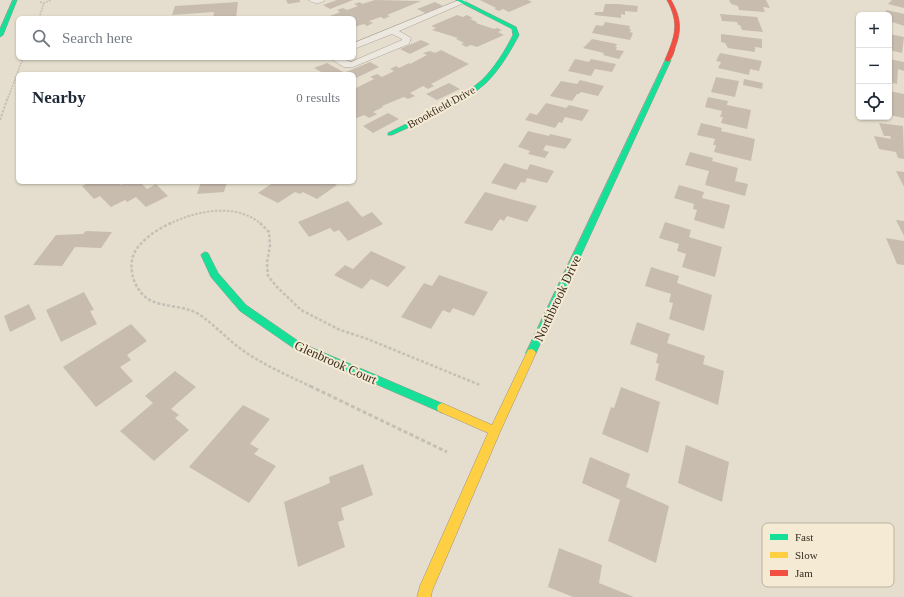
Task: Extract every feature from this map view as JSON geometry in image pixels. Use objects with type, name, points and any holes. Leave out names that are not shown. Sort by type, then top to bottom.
[{"type":"street","points":[[0,35],[15,0]]},
{"type":"street","name":"Northbrook Drive","points":[[424,597],[425,591],[495,431],[668,60],[677,37],[678,18],[678,14],[669,0]]},
{"type":"street","name":"Brookfield Drive","points":[[390,134],[455,102],[479,86],[511,47],[516,35],[514,28],[460,1]]},
{"type":"street","name":"Glenbrook Court","points":[[205,255],[214,275],[243,308],[298,346],[495,431]]},
{"type":"lane","points":[[313,0],[321,0]]},
{"type":"lane","points":[[356,45],[460,1]]},
{"type":"lane","points":[[338,60],[347,64],[353,64],[406,42],[407,38],[392,31]]},
{"type":"path","points":[[40,2],[44,3],[51,0]]},
{"type":"path","points":[[40,16],[44,3]]},
{"type":"path","points":[[18,72],[22,60]]},
{"type":"path","points":[[0,120],[16,77]]},
{"type":"building","points":[[286,0],[300,0],[300,2],[288,4]]},
{"type":"building","points":[[337,0],[353,0],[330,9],[323,5]]},
{"type":"building","points":[[375,0],[421,1],[387,15],[390,16],[384,19],[381,17],[369,21],[373,23],[367,26],[364,24],[356,26],[356,16],[330,16],[340,12],[337,10],[343,8],[347,10],[358,6],[354,4],[360,2],[362,4]]},
{"type":"building","points":[[480,0],[528,0],[532,2],[509,12],[503,9],[499,11],[494,9],[496,8]]},
{"type":"building","points":[[729,0],[766,0],[770,8],[763,7],[765,12],[739,10],[738,6],[731,4]]},
{"type":"building","points":[[892,0],[904,0],[904,8],[888,4]]},
{"type":"building","points":[[238,2],[236,16],[213,16],[214,12],[172,15],[175,6]]},
{"type":"building","points":[[435,2],[443,6],[425,13],[417,9]]},
{"type":"building","points":[[605,4],[638,6],[637,12],[625,11],[625,15],[621,14],[621,18],[594,15],[595,12],[603,12]]},
{"type":"building","points":[[887,10],[904,14],[904,26],[892,22],[892,12],[885,12]]},
{"type":"building","points":[[720,14],[757,17],[763,32],[742,30],[737,22],[722,21]]},
{"type":"building","points":[[457,15],[463,17],[467,15],[473,18],[470,19],[477,22],[476,23],[502,30],[498,32],[504,35],[477,47],[471,45],[466,47],[461,44],[464,43],[456,39],[458,38],[432,30],[436,28],[431,26]]},
{"type":"building","points":[[605,22],[630,26],[630,32],[633,33],[630,40],[592,33],[596,25],[603,26]]},
{"type":"building","points":[[721,34],[762,39],[762,48],[755,47],[755,52],[728,48],[725,43],[721,42]]},
{"type":"building","points":[[892,35],[904,37],[902,53],[892,51]]},
{"type":"building","points":[[592,39],[617,44],[615,47],[617,47],[616,50],[624,51],[619,59],[603,55],[604,53],[583,48]]},
{"type":"building","points":[[421,40],[430,44],[410,54],[400,49]]},
{"type":"building","points":[[441,50],[469,64],[431,84],[434,86],[428,89],[423,86],[410,93],[415,96],[408,99],[404,97],[382,106],[383,107],[373,112],[377,114],[369,118],[364,115],[356,117],[356,88],[374,79],[370,77],[377,74],[382,77],[394,71],[390,69],[396,66],[399,68],[427,55],[423,53],[430,51],[435,53]]},
{"type":"building","points":[[720,53],[762,61],[759,71],[750,69],[749,75],[718,68],[721,62],[716,61]]},
{"type":"building","points":[[575,59],[589,62],[591,59],[616,64],[612,72],[595,69],[591,76],[568,71]]},
{"type":"building","points":[[892,60],[904,62],[904,71],[898,69],[897,84],[892,83]]},
{"type":"building","points":[[370,62],[379,67],[356,78],[356,72],[346,72]]},
{"type":"building","points":[[327,63],[343,72],[321,72],[314,68]]},
{"type":"building","points":[[716,77],[739,81],[735,97],[711,92]]},
{"type":"building","points":[[744,79],[763,83],[762,89],[743,85]]},
{"type":"building","points":[[580,80],[604,86],[598,96],[581,92],[577,94],[572,101],[550,96],[561,81],[577,84]]},
{"type":"building","points":[[449,83],[460,89],[437,100],[426,94]]},
{"type":"building","points":[[892,92],[904,94],[904,118],[892,116]]},
{"type":"building","points":[[708,97],[728,101],[727,105],[751,110],[747,129],[721,123],[723,117],[720,117],[722,111],[705,107]]},
{"type":"building","points":[[546,103],[566,108],[569,105],[589,110],[582,121],[565,117],[562,123],[559,122],[555,128],[525,120],[530,113],[537,115]]},
{"type":"building","points":[[388,113],[399,119],[373,133],[363,126]]},
{"type":"building","points":[[701,123],[722,128],[721,131],[755,139],[751,161],[714,152],[716,145],[713,145],[715,139],[697,135]]},
{"type":"building","points":[[879,123],[903,126],[904,159],[898,158],[896,152],[879,149],[874,136],[891,139],[890,136],[884,136]]},
{"type":"building","points":[[528,131],[572,139],[565,149],[546,145],[543,150],[549,152],[545,158],[528,154],[530,151],[518,147]]},
{"type":"building","points":[[690,152],[713,158],[712,161],[738,168],[735,181],[748,184],[745,196],[705,185],[709,171],[685,165]]},
{"type":"building","points":[[504,163],[527,170],[530,164],[554,171],[547,183],[527,178],[525,183],[521,182],[516,190],[491,183]]},
{"type":"building","points":[[896,171],[904,172],[904,187]]},
{"type":"building","points":[[86,184],[142,184],[147,189],[156,184],[168,196],[146,207],[136,197],[127,202],[125,200],[111,207],[100,196],[94,199],[82,186]]},
{"type":"building","points":[[200,184],[226,184],[224,192],[197,194]]},
{"type":"building","points":[[271,184],[337,185],[317,199],[303,192],[300,194],[295,192],[278,203],[258,193]]},
{"type":"building","points":[[679,185],[704,192],[702,198],[730,205],[724,229],[694,220],[697,210],[693,209],[694,204],[674,198]]},
{"type":"building","points":[[485,192],[537,206],[527,222],[507,216],[504,221],[500,219],[492,231],[464,223]]},
{"type":"building","points":[[348,201],[362,217],[372,212],[383,224],[348,241],[339,230],[334,232],[330,228],[309,237],[298,222]]},
{"type":"building","points":[[896,220],[904,221],[904,236]]},
{"type":"building","points":[[665,222],[691,230],[689,237],[722,247],[715,277],[682,267],[686,254],[677,251],[679,244],[659,238]]},
{"type":"building","points":[[86,231],[112,232],[101,248],[75,247],[62,266],[33,265],[56,235],[83,234]]},
{"type":"building","points":[[886,238],[904,241],[904,265],[897,264]]},
{"type":"building","points":[[371,251],[406,267],[388,287],[371,279],[362,289],[334,275],[345,265],[353,269]]},
{"type":"building","points":[[651,267],[679,276],[677,283],[712,295],[704,331],[669,319],[673,303],[669,302],[671,294],[645,286]]},
{"type":"building","points":[[439,275],[488,292],[474,316],[453,308],[450,313],[443,310],[431,329],[401,317],[424,283],[432,286]]},
{"type":"building","points":[[84,292],[94,310],[90,311],[97,324],[61,342],[46,310]]},
{"type":"building","points":[[29,304],[36,319],[10,332],[4,316]]},
{"type":"building","points":[[637,322],[670,334],[667,343],[705,356],[703,364],[724,371],[718,405],[655,380],[659,364],[656,363],[658,354],[630,344]]},
{"type":"building","points":[[131,324],[147,341],[127,355],[131,360],[120,367],[133,381],[96,407],[63,367]]},
{"type":"building","points":[[175,371],[196,387],[171,409],[179,415],[175,418],[189,430],[154,461],[120,431],[153,403],[145,396]]},
{"type":"building","points":[[621,387],[660,402],[648,453],[602,434],[611,407],[614,408]]},
{"type":"building","points":[[243,405],[270,419],[250,444],[259,449],[254,454],[276,466],[249,503],[189,467]]},
{"type":"building","points":[[686,445],[729,462],[722,502],[678,483]]},
{"type":"building","points":[[590,457],[630,474],[626,487],[669,506],[656,563],[608,541],[620,500],[582,483]]},
{"type":"building","points":[[363,464],[373,495],[341,508],[344,520],[338,522],[345,547],[298,567],[284,502],[330,483],[329,477]]},
{"type":"building","points":[[559,548],[602,565],[599,583],[634,597],[573,597],[548,587]]},
{"type":"traffic: fast","points":[[0,35],[15,0]]},
{"type":"traffic: fast","points":[[390,134],[446,107],[477,87],[500,63],[516,35],[514,28],[458,0]]},
{"type":"traffic: fast","points":[[531,353],[668,60]]},
{"type":"traffic: fast","points":[[205,255],[214,275],[243,308],[298,346],[442,408]]},
{"type":"traffic: slow","points":[[424,597],[425,591],[495,431],[531,353]]},
{"type":"traffic: slow","points":[[442,408],[495,431]]},
{"type":"traffic: jam","points":[[668,60],[678,30],[677,16],[669,0]]}]
